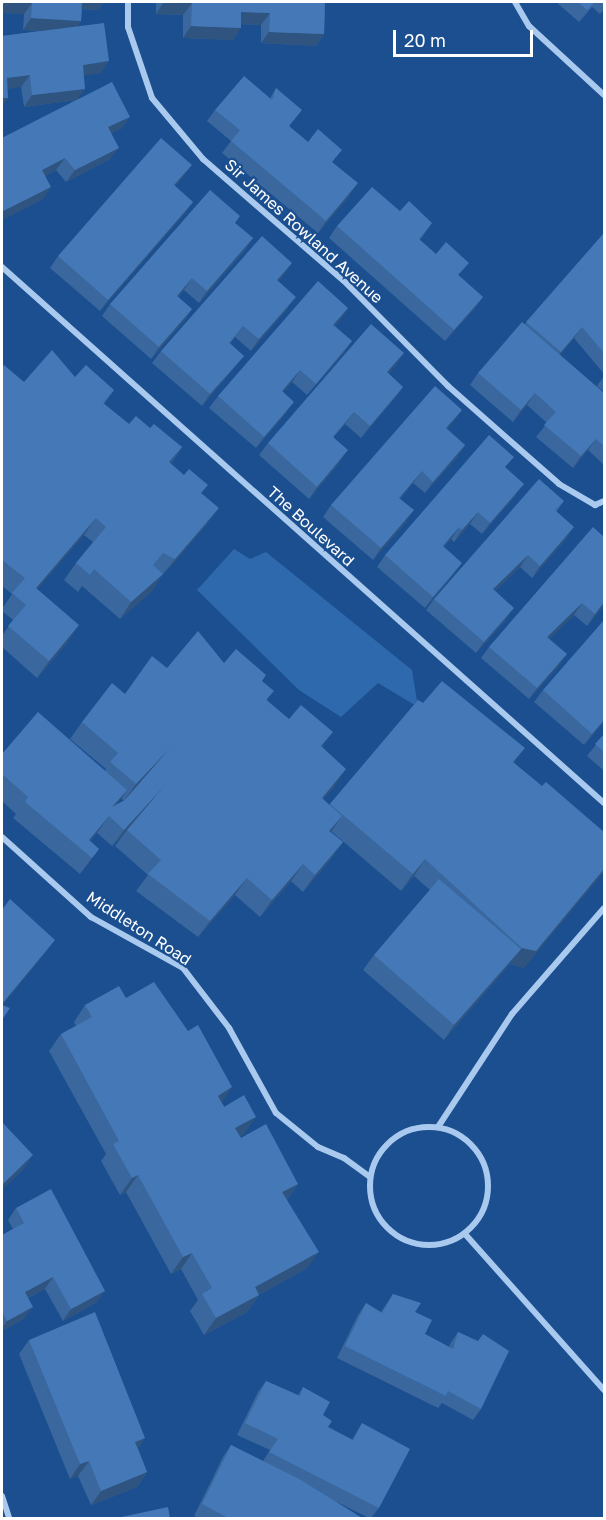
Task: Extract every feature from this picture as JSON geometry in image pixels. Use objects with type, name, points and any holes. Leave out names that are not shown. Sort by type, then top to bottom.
[{"type":"street","name":"Sir James Rowland Avenue","points":[[129,2],[128,27],[152,98],[203,159],[344,281],[448,386],[559,484],[595,505],[604,501]]},
{"type":"street","points":[[515,2],[529,26],[604,95]]},
{"type":"street","name":"The Boulevard","points":[[2,267],[604,803]]},
{"type":"street","name":"Middleton Road","points":[[2,837],[91,917],[183,968],[229,1028],[276,1113],[318,1147],[370,1177]]},
{"type":"street","points":[[438,1127],[512,1014],[604,908]]},
{"type":"street","points":[[438,1127],[460,1135],[477,1150],[488,1172],[481,1217],[465,1234],[432,1245],[398,1238],[381,1222],[371,1201],[370,1177],[378,1156],[393,1138],[414,1128],[438,1127]]},
{"type":"street","points":[[465,1234],[604,1390]]},
{"type":"street","points":[[2,1496],[9,1518]]},
{"type":"shaded area","points":[[234,549],[250,559],[266,552],[412,670],[418,707],[378,683],[341,717],[299,690],[197,590]]},
{"type":"building","points":[[4,2],[82,2],[81,21],[31,18],[32,3]]},
{"type":"building","points":[[164,2],[325,2],[324,34],[269,32],[270,13],[241,12],[241,28],[191,26],[192,3]]},
{"type":"building","points":[[578,2],[595,2],[587,10]]},
{"type":"building","points":[[104,23],[109,61],[83,65],[85,89],[32,95],[30,75],[7,78],[8,98],[2,98],[2,36]]},
{"type":"building","points":[[244,76],[272,100],[276,88],[302,110],[289,126],[308,142],[318,129],[342,150],[332,162],[358,183],[326,221],[231,141],[240,130],[215,110]]},
{"type":"building","points":[[112,82],[130,117],[108,127],[119,148],[75,170],[65,158],[42,170],[51,187],[3,211],[2,138]]},
{"type":"building","points":[[161,138],[192,165],[174,185],[193,202],[108,300],[58,256]]},
{"type":"building","points":[[372,187],[400,211],[409,201],[432,223],[419,239],[436,254],[446,242],[469,263],[458,275],[483,297],[454,330],[337,226]]},
{"type":"building","points":[[210,190],[240,216],[235,223],[253,238],[207,291],[192,278],[177,296],[192,309],[159,347],[110,304]]},
{"type":"building","points":[[604,233],[604,353],[582,327],[561,352],[526,322]]},
{"type":"building","points":[[262,236],[292,263],[277,280],[296,297],[259,339],[243,326],[229,343],[244,356],[210,394],[161,351]]},
{"type":"building","points":[[318,281],[348,308],[333,325],[352,341],[316,384],[300,370],[282,391],[294,402],[264,437],[218,396]]},
{"type":"building","points":[[522,322],[604,393],[604,446],[596,439],[581,456],[544,425],[556,412],[535,393],[521,410],[478,373]]},
{"type":"building","points":[[371,324],[404,353],[387,372],[403,387],[370,426],[354,412],[333,437],[348,450],[317,487],[268,443]]},
{"type":"building","points":[[52,350],[75,377],[86,365],[114,390],[103,403],[129,424],[136,416],[150,428],[154,424],[182,447],[169,462],[184,475],[189,469],[208,485],[201,493],[219,508],[175,559],[163,553],[153,565],[163,574],[131,602],[94,569],[90,575],[76,563],[106,527],[96,518],[36,588],[79,625],[49,661],[8,626],[26,605],[12,593],[25,578],[2,560],[2,368],[4,365],[24,382]]},
{"type":"building","points":[[435,386],[462,410],[446,428],[465,445],[433,482],[422,471],[399,498],[414,510],[381,548],[331,505]]},
{"type":"building","points":[[489,435],[514,457],[505,467],[524,484],[490,523],[478,512],[462,530],[459,527],[443,546],[462,563],[433,597],[385,555]]},
{"type":"building","points":[[539,479],[564,501],[555,510],[574,527],[540,566],[528,555],[493,589],[514,608],[484,642],[434,599]]},
{"type":"building","points":[[593,527],[604,537],[604,602],[595,614],[582,603],[547,637],[567,654],[537,688],[489,647]]},
{"type":"building","points":[[604,620],[604,720],[592,734],[543,690]]},
{"type":"building","points":[[198,631],[224,663],[236,649],[266,675],[262,681],[274,691],[266,700],[289,719],[301,705],[333,732],[321,746],[346,769],[322,798],[342,816],[329,831],[343,842],[315,875],[303,864],[272,900],[247,878],[210,921],[148,874],[161,860],[127,830],[166,784],[124,830],[109,816],[89,840],[99,849],[92,858],[25,802],[28,797],[2,774],[2,754],[38,712],[127,790],[112,807],[125,800],[171,747],[136,784],[110,762],[118,753],[82,722],[112,683],[125,694],[152,656],[167,668]]},
{"type":"building","points":[[442,681],[525,748],[513,762],[542,786],[546,782],[604,832],[604,869],[536,951],[522,948],[425,859],[413,874],[330,804],[418,700],[423,703]]},
{"type":"building","points":[[604,734],[604,752],[595,744]]},
{"type":"building","points":[[439,879],[521,949],[454,1025],[374,955]]},
{"type":"building","points":[[10,899],[55,940],[2,1004],[2,910]]},
{"type":"building","points":[[154,982],[188,1031],[198,1025],[232,1087],[218,1096],[224,1107],[244,1095],[256,1117],[235,1128],[241,1138],[266,1124],[298,1184],[282,1192],[319,1252],[255,1287],[259,1295],[216,1318],[202,1294],[212,1288],[192,1253],[183,1257],[138,1175],[132,1178],[113,1144],[119,1141],[61,1034],[92,1017],[85,1005],[119,986],[126,998]]},
{"type":"building","points":[[2,1005],[10,1008],[2,1020]]},
{"type":"building","points":[[2,1122],[33,1155],[2,1185]]},
{"type":"building","points":[[51,1189],[105,1291],[71,1309],[53,1277],[25,1292],[33,1307],[7,1321],[2,1311],[2,1235],[24,1223],[16,1208]]},
{"type":"building","points":[[393,1294],[421,1303],[415,1312],[432,1320],[425,1334],[453,1349],[458,1332],[478,1341],[483,1334],[509,1351],[481,1409],[448,1391],[446,1396],[345,1346],[366,1303],[382,1313]]},
{"type":"building","points":[[95,1312],[145,1438],[135,1442],[147,1472],[101,1491],[89,1461],[80,1464],[29,1340]]},
{"type":"building","points":[[266,1381],[300,1396],[303,1387],[330,1402],[323,1415],[332,1421],[328,1427],[353,1440],[362,1423],[410,1449],[379,1508],[269,1452],[278,1439],[245,1423]]},
{"type":"building","points":[[231,1445],[301,1480],[362,1518],[228,1518],[202,1504]]},
{"type":"building","points":[[168,1507],[170,1518],[117,1518]]}]
